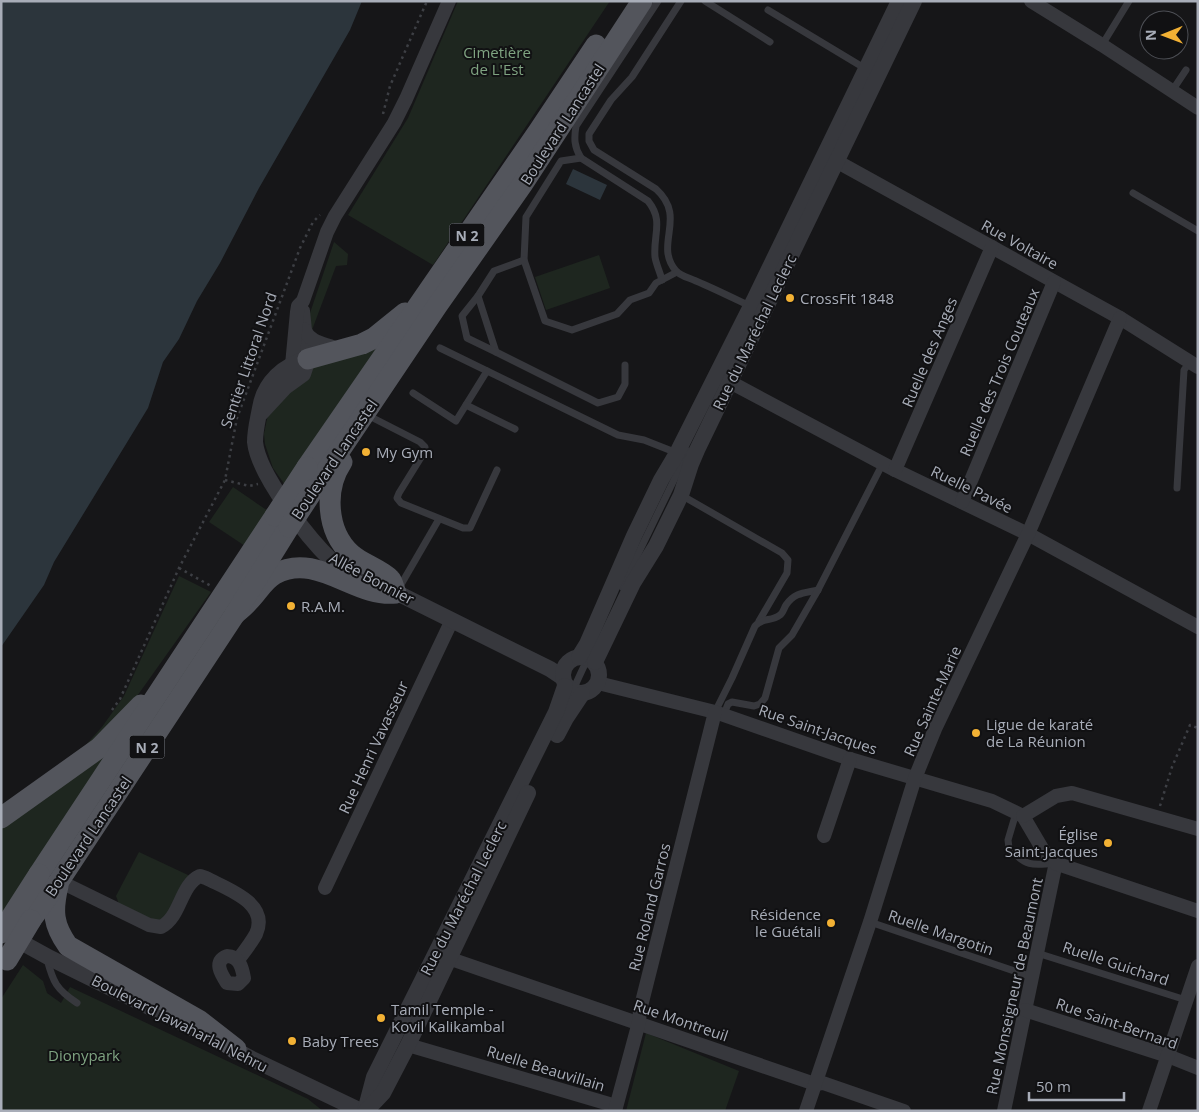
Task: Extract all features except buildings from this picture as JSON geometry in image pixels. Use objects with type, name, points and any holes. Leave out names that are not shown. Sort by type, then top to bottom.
[{"type":"main road","name":"N 2","points":[[1,932],[49,877],[163,688],[224,594],[282,522],[307,467],[429,304],[532,140],[625,1]]},
{"type":"main road","name":"Boulevard Lancastel","points":[[4,965],[31,920],[49,877],[235,614],[282,522],[314,489],[429,304],[522,185],[642,1]]},
{"type":"main road","points":[[300,362],[338,349],[362,344],[374,338],[397,319],[429,304]]},
{"type":"main road","points":[[235,614],[251,600],[260,587],[274,574],[288,569],[307,568],[329,573],[356,585],[387,594],[396,593],[390,578],[352,555],[341,543],[333,525],[330,509],[331,492],[340,465],[415,355],[429,304]]},
{"type":"main road","points":[[1,818],[99,748],[137,708],[163,688]]},
{"type":"main road","points":[[49,877],[56,922],[60,934],[68,946],[200,1021],[236,1050]]},
{"type":"street","points":[[300,362],[304,329],[303,301],[327,232],[394,122],[449,1]]},
{"type":"street","name":"Rue du Maréchal Leclerc","points":[[831,158],[866,69],[899,1]]},
{"type":"street","name":"Rue du Maréchal Leclerc","points":[[583,660],[587,644],[661,480],[757,309],[831,158],[914,1]]},
{"type":"street","points":[[1031,1],[1198,108]]},
{"type":"street","name":"Rue Voltaire","points":[[831,158],[1120,318],[1194,364]]},
{"type":"street","name":"Ruelle des Anges","points":[[889,466],[992,247]]},
{"type":"street","name":"Ruelle des Trois Couteaux","points":[[962,502],[1054,282]]},
{"type":"street","points":[[300,362],[297,312],[298,306],[303,301]]},
{"type":"street","name":"Rue du Maréchal Leclerc","points":[[366,1111],[384,1093],[566,718],[570,687],[564,669],[583,660],[656,546],[681,495],[691,464],[730,382],[757,309]]},
{"type":"street","name":"Rue Sainte-Marie","points":[[806,1111],[870,922],[915,778],[935,729],[1028,534],[1120,318]]},
{"type":"street","points":[[304,329],[308,337],[314,342],[338,349]]},
{"type":"street","name":"Allée Bonnier","points":[[300,362],[302,374],[278,393],[259,415],[256,442],[260,461],[315,545],[331,560],[550,669],[570,687]]},
{"type":"street","name":"Ruelle Pavée","points":[[730,382],[889,466],[1028,534],[1198,627]]},
{"type":"street","name":"Rue Henri Vavasseur","points":[[325,888],[452,620]]},
{"type":"street","name":"Allée Bonnier","points":[[508,648],[549,661],[583,660]]},
{"type":"street","points":[[583,660],[599,671],[598,683]]},
{"type":"street","name":"Rue du Maréchal Leclerc","points":[[570,687],[592,690],[598,683]]},
{"type":"street","name":"Rue Saint-Jacques","points":[[598,683],[720,713],[850,759],[992,801],[1019,815]]},
{"type":"street","name":"Rue du Maréchal Leclerc","points":[[366,1111],[374,1077],[570,687]]},
{"type":"street","name":"Rue Roland Garros","points":[[616,1109],[639,1022],[642,1000],[720,713]]},
{"type":"street","points":[[824,836],[850,759]]},
{"type":"street","points":[[1198,829],[1072,794],[1056,796],[1019,815],[1055,865],[1198,911]]},
{"type":"street","name":"Rue Monseigneur de Beaumont","points":[[1004,1111],[1055,865]]},
{"type":"street","points":[[49,877],[149,925],[161,927],[170,919],[191,883],[200,876],[206,878],[249,902],[256,911],[257,931],[238,960]]},
{"type":"street","name":"Boulevard Jawaharlal Nehru","points":[[1,932],[254,1060],[361,1111]]},
{"type":"street","name":"Rue Montreuil","points":[[448,958],[815,1084],[823,1083],[904,1111]]},
{"type":"street","points":[[1149,1111],[1198,966]]},
{"type":"street","name":"Rue Saint-Bernard","points":[[1025,1010],[1168,1056],[1198,1068]]},
{"type":"street","name":"Ruelle Beauvillain","points":[[408,1045],[616,1109]]},
{"type":"lane","points":[[658,1],[576,126],[574,138],[576,150],[581,158],[648,201],[654,208],[658,224],[655,240],[655,259],[662,280]]},
{"type":"lane","points":[[681,1],[632,77],[611,100],[589,134],[589,142],[594,150],[664,196],[671,214],[667,247],[669,260],[677,272],[757,309]]},
{"type":"lane","points":[[706,1],[770,42]]},
{"type":"lane","name":"Rue du Maréchal Leclerc","points":[[831,158],[907,1]]},
{"type":"lane","points":[[1102,45],[1129,1]]},
{"type":"lane","points":[[768,10],[866,69]]},
{"type":"lane","points":[[1172,91],[1186,70]]},
{"type":"lane","points":[[581,158],[561,161],[526,217],[524,260],[545,320],[572,330],[617,314],[630,300],[650,293],[656,283],[677,272]]},
{"type":"lane","points":[[1133,193],[1198,231]]},
{"type":"lane","points":[[524,260],[494,270],[478,296],[462,316],[467,338],[598,403],[618,397],[625,384],[625,365]]},
{"type":"lane","points":[[478,296],[496,352]]},
{"type":"lane","name":"Rue du Maréchal Leclerc","points":[[617,598],[757,309]]},
{"type":"lane","points":[[440,348],[618,435],[644,440],[677,454]]},
{"type":"lane","points":[[1177,488],[1184,370],[1194,364]]},
{"type":"lane","points":[[414,393],[456,421],[487,371]]},
{"type":"lane","points":[[466,405],[515,429]]},
{"type":"lane","points":[[373,418],[420,442],[425,447],[425,451],[397,498],[401,503],[439,519],[463,528],[470,528],[498,470]]},
{"type":"lane","points":[[720,713],[732,702],[754,706],[760,704],[765,698],[780,648],[792,635],[889,466]]},
{"type":"lane","points":[[681,495],[782,553],[788,560],[786,573],[759,621],[754,626],[732,678],[720,713]]},
{"type":"lane","points":[[396,593],[439,519]]},
{"type":"lane","points":[[759,621],[774,618],[781,614],[787,603],[798,594],[818,590]]},
{"type":"lane","name":"Rue du Maréchal Leclerc","points":[[583,660],[604,624]]},
{"type":"lane","points":[[1019,815],[1008,840],[1008,848],[1018,858],[1029,864],[1055,865]]},
{"type":"lane","name":"Ruelle Margotin","points":[[870,922],[1032,977]]},
{"type":"lane","name":"Ruelle Guichard","points":[[1037,953],[1186,1000]]},
{"type":"lane","points":[[46,956],[51,977],[61,993],[77,1003]]},
{"type":"path","points":[[381,120],[390,86],[427,1]]},
{"type":"path","name":"Sentier Littoral Nord","points":[[108,714],[120,699],[179,568],[225,480],[240,409],[303,241],[313,222],[324,210]]},
{"type":"path","points":[[225,480],[250,486],[265,483]]},
{"type":"path","points":[[179,568],[224,594]]},
{"type":"path","points":[[1156,817],[1172,767],[1190,725],[1198,728]]},
{"type":"green space","name":"Cimetière de L'Est","points":[[458,1],[610,1],[433,265],[348,215],[408,118]]},
{"type":"green space","points":[[334,242],[348,254],[347,265],[336,266],[312,330],[309,316]]},
{"type":"green space","points":[[599,255],[610,288],[546,310],[535,277]]},
{"type":"green space","points":[[385,339],[285,485],[273,468],[265,444],[264,434],[268,414],[313,359]]},
{"type":"green space","points":[[233,487],[268,511],[245,546],[209,522]]},
{"type":"green space","points":[[179,576],[211,592],[135,699],[74,758],[102,727],[124,696]]},
{"type":"green space","points":[[112,746],[2,914],[1,828]]},
{"type":"green space","points":[[139,852],[188,875],[189,878],[168,916],[158,922],[119,904],[116,896]]},
{"type":"green space","name":"Dionypark","points":[[23,965],[43,981],[47,993],[61,1003],[70,987],[308,1099],[323,1111],[1,1111],[1,999]]},
{"type":"green space","points":[[646,1033],[739,1071],[725,1111],[626,1111]]},
{"type":"shaded area","points":[[1,1],[362,1],[350,30],[259,188],[220,263],[197,301],[179,339],[163,362],[148,408],[54,562],[44,585],[1,647]]},
{"type":"shaded area","points":[[573,169],[607,185],[600,200],[566,184]]},
{"type":"place","name":"CrossFit 1848","points":[[790,298]]},
{"type":"place","name":"My Gym","points":[[366,452]]},
{"type":"place","name":"R.A.M.","points":[[291,606]]},
{"type":"place","name":"Ligue de karaté de La Réunion","points":[[976,733]]},
{"type":"place","name":"Église Saint-Jacques","points":[[1108,843]]},
{"type":"place","name":"Résidence le Guétali","points":[[831,923]]},
{"type":"place","name":"Tamil Temple - Kovil Kalikambal","points":[[381,1018]]},
{"type":"place","name":"Baby Trees","points":[[292,1041]]}]
